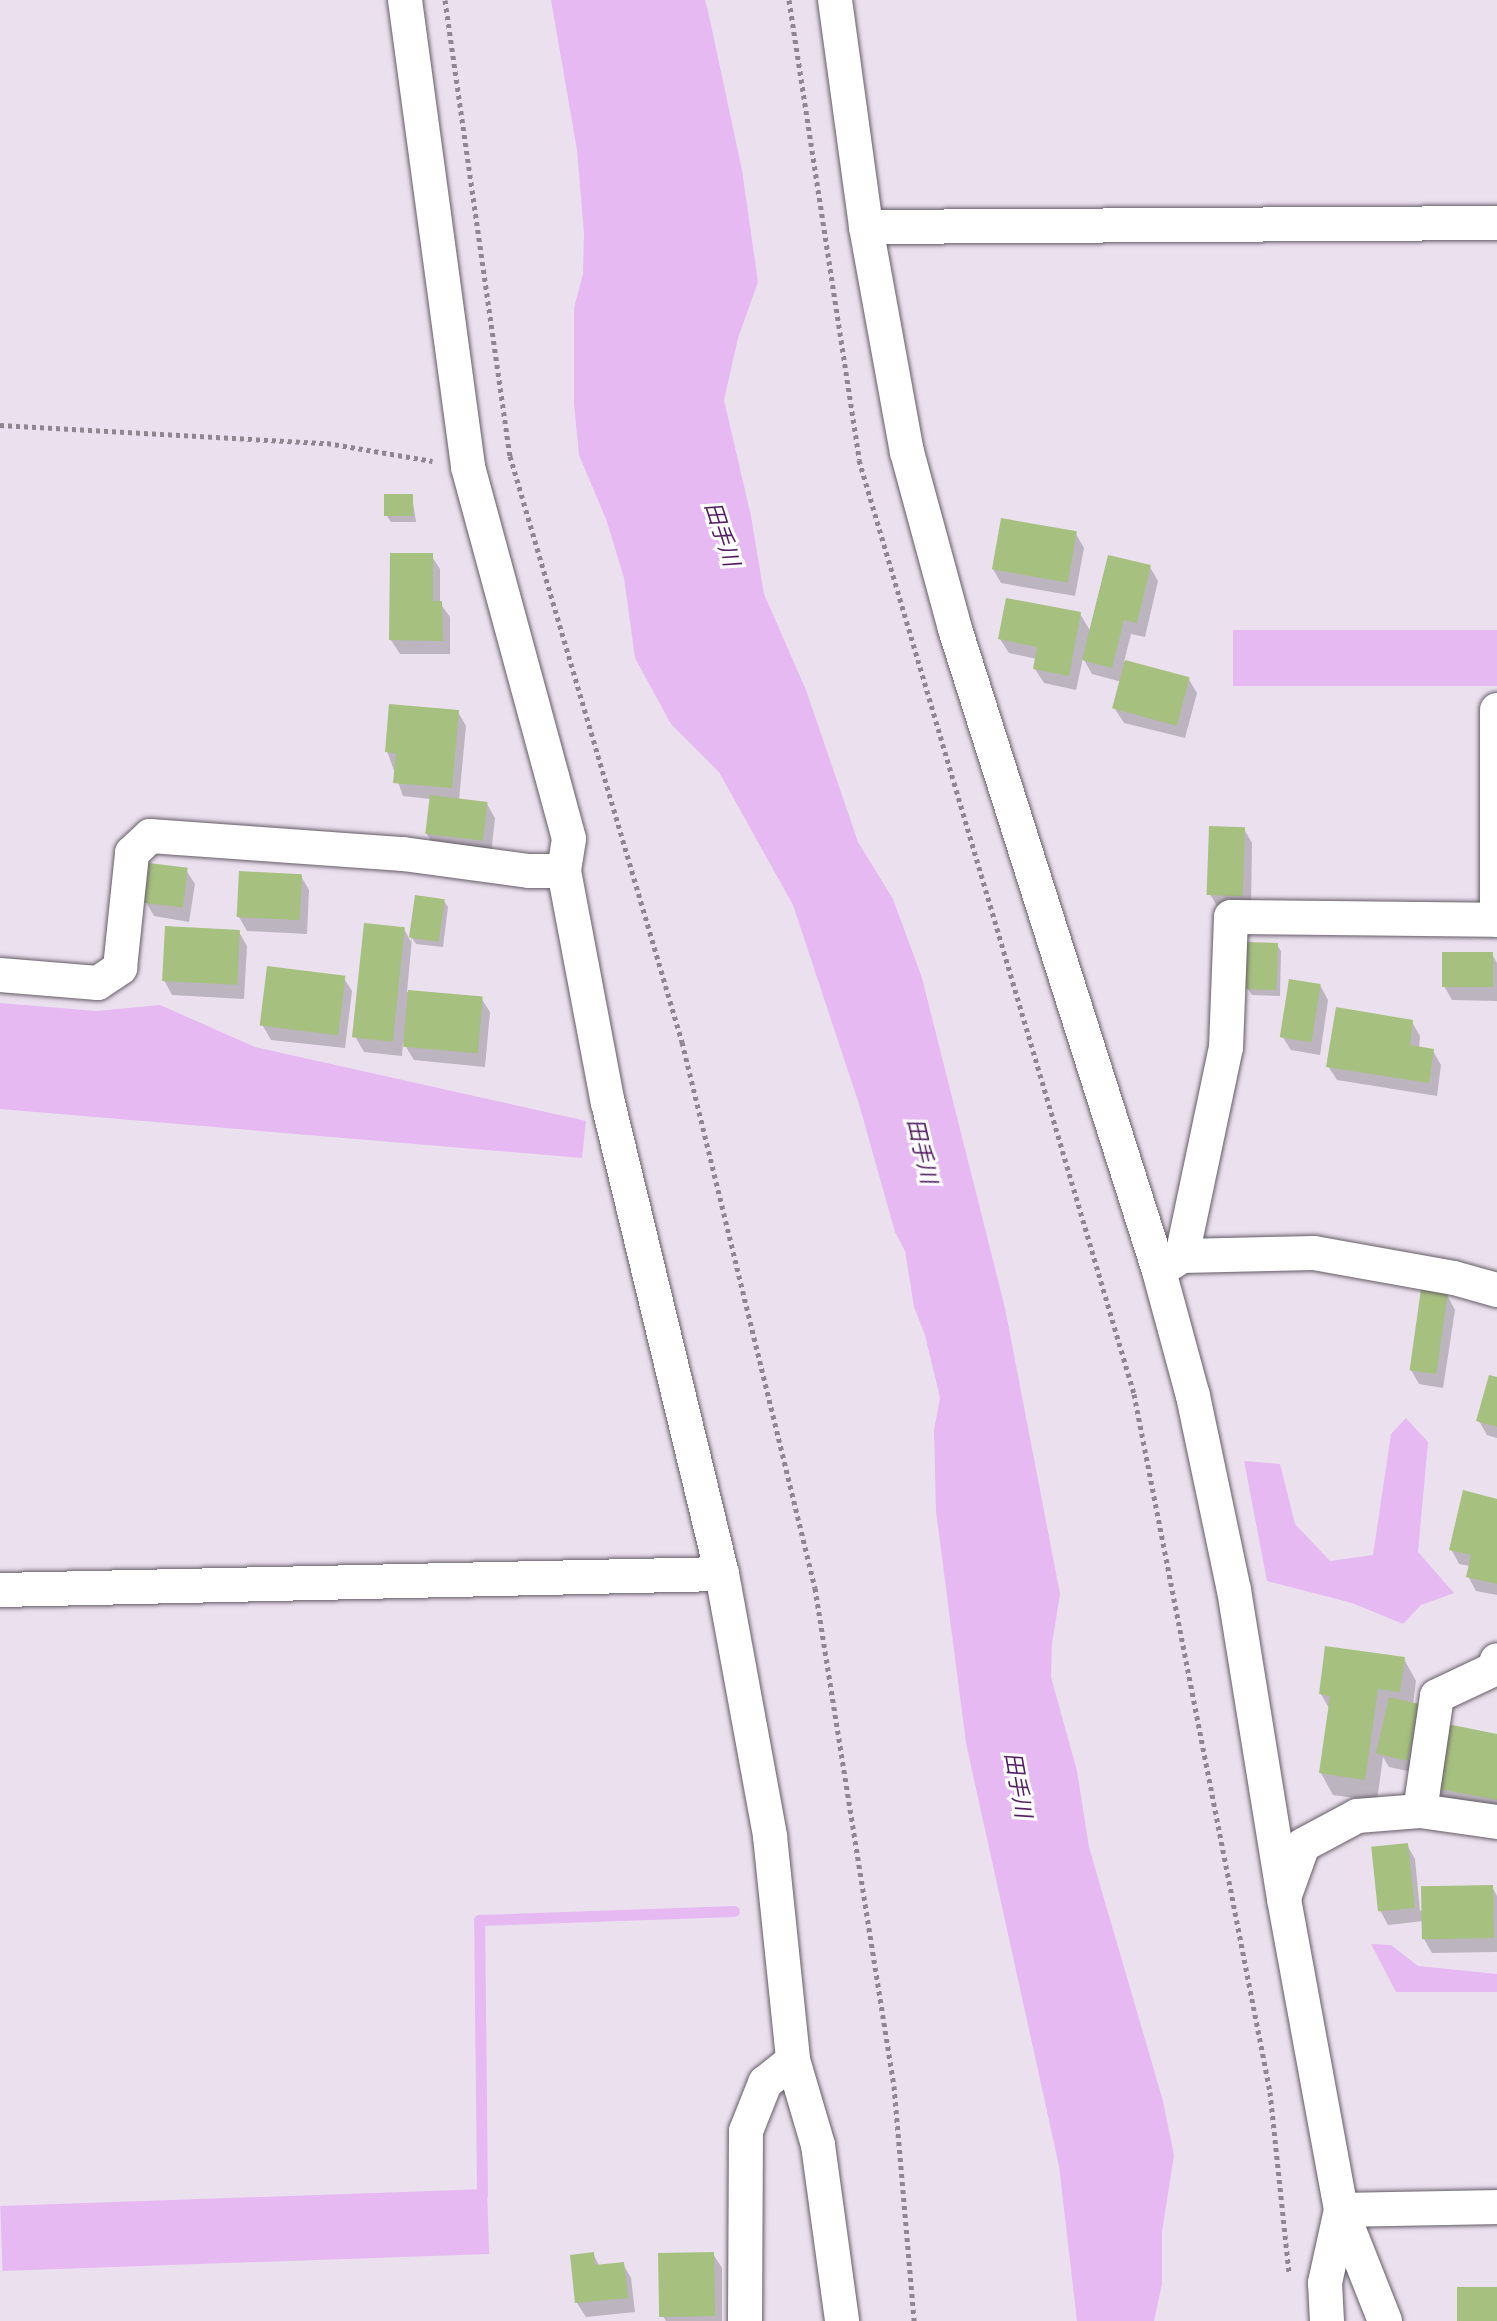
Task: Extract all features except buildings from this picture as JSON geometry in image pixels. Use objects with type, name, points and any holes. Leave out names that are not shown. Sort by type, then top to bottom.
[{"type":"street","points":[[405,0],[468,467],[569,839],[564,871],[626,1183],[722,1574],[770,1836],[793,2060],[818,2145],[842,2321]]},
{"type":"street","points":[[835,0],[866,227],[907,452],[951,615],[1171,1264],[1193,1396],[1234,1590],[1284,1899],[1341,2210],[1385,2321]]},
{"type":"street","points":[[866,227],[1497,223]]},
{"type":"street","points":[[1171,1264],[1226,1048],[1231,917],[1497,920],[1497,710]]},
{"type":"street","points":[[0,975],[98,983],[120,968],[132,853],[150,836],[403,854],[529,871],[564,871]]},
{"type":"street","points":[[1171,1264],[1314,1253],[1454,1278],[1497,1290]]},
{"type":"street","points":[[0,1590],[722,1574]]},
{"type":"street","points":[[1420,1811],[1437,1696],[1494,1669],[1497,1660]]},
{"type":"street","points":[[1284,1899],[1303,1845],[1357,1816],[1420,1811],[1497,1822]]},
{"type":"street","points":[[745,2321],[746,2131],[765,2083],[793,2060]]},
{"type":"street","points":[[1341,2210],[1497,2207]]},
{"type":"street","points":[[1327,2321],[1325,2283],[1341,2210]]},
{"type":"path","points":[[445,0],[510,456],[682,1042],[815,1588],[894,2086],[914,2321]]},
{"type":"path","points":[[789,0],[859,460],[1134,1394],[1270,2092],[1290,2275]]},
{"type":"path","points":[[0,425],[327,443],[468,467]]},
{"type":"water","name":"田手川","points":[[551,0],[705,0],[708,11],[742,170],[758,282],[738,338],[724,400],[751,516],[764,594],[806,690],[858,842],[893,899],[922,978],[1005,1308],[1060,1594],[1052,1644],[1051,1677],[1077,1771],[1089,1847],[1163,2101],[1174,2155],[1162,2232],[1162,2284],[1154,2321],[1077,2321],[1059,2166],[966,1743],[936,1511],[934,1430],[940,1398],[925,1335],[914,1307],[905,1251],[895,1232],[859,1104],[793,905],[719,772],[671,724],[635,658],[624,578],[606,519],[579,455],[574,404],[574,308],[583,274],[584,234],[577,150]]},
{"type":"water","points":[[1233,630],[1497,630],[1497,686],[1233,686]]},
{"type":"water","points":[[0,1003],[96,1011],[160,1005],[255,1047],[586,1121],[582,1158],[0,1109]]},
{"type":"water","points":[[1406,1418],[1428,1442],[1418,1552],[1454,1593],[1421,1605],[1403,1624],[1352,1603],[1267,1581],[1244,1461],[1280,1464],[1295,1524],[1330,1561],[1373,1555],[1391,1434]]},
{"type":"water","points":[[1371,1944],[1391,1945],[1418,1966],[1497,1974],[1497,1992],[1396,1992]]},
{"type":"water","points":[[487,2189],[489,2254],[3,2271],[0,2206]]},
{"type":"waterway","points":[[482,2195],[479,1920],[734,1911]]}]
